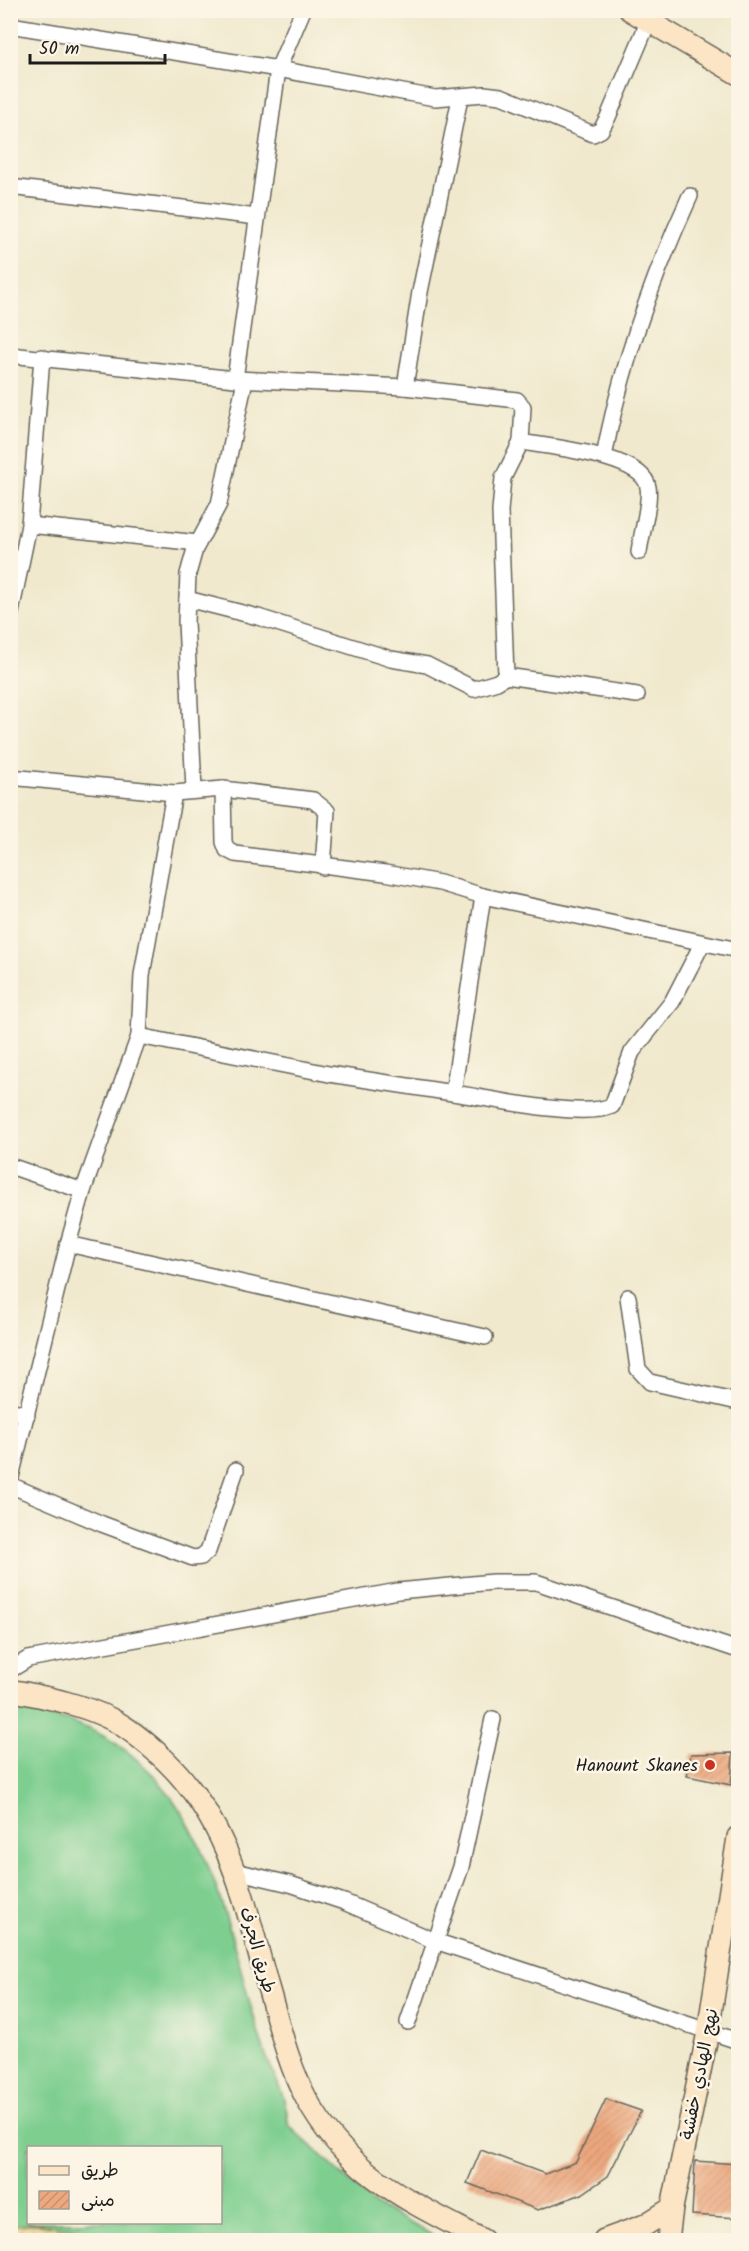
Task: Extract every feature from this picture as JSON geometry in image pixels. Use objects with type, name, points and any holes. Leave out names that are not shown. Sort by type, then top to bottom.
[{"type":"main road","points":[[630,10],[738,71]]},
{"type":"main road","name":"طريق الجرف","points":[[10,1690],[83,1708],[111,1719],[134,1733],[183,1778],[205,1806],[235,1870],[285,2045],[306,2098],[323,2124],[369,2176],[396,2195],[483,2241]]},
{"type":"main road","name":"نهج الهادي خفشة","points":[[668,2241],[672,2208],[708,2032],[738,1837]]},
{"type":"main road","points":[[604,2241],[645,2224],[672,2208]]},
{"type":"street","points":[[194,790],[186,599],[191,561],[219,504],[240,380],[257,217],[278,69],[303,10]]},
{"type":"street","points":[[10,25],[278,69],[411,94],[460,98],[484,94],[501,96],[590,133],[597,133],[608,117],[649,20]]},
{"type":"street","points":[[405,387],[420,292],[460,98]]},
{"type":"street","points":[[10,188],[257,217]]},
{"type":"street","points":[[604,457],[614,400],[634,334],[657,267],[690,196]]},
{"type":"street","points":[[10,355],[240,380],[405,387],[517,400],[523,407],[521,442],[503,478],[500,511],[506,676]]},
{"type":"street","points":[[10,617],[28,525],[42,357]]},
{"type":"street","points":[[521,442],[604,457],[637,469],[649,488],[639,552]]},
{"type":"street","points":[[28,525],[198,543]]},
{"type":"street","points":[[186,599],[292,627],[352,648],[427,665],[474,688],[497,682],[506,676],[637,695]]},
{"type":"street","points":[[10,777],[174,793],[223,789],[313,800],[327,811],[323,867]]},
{"type":"street","points":[[223,789],[224,842],[227,850],[235,854],[323,867],[385,873],[440,883],[483,896],[738,950]]},
{"type":"street","points":[[174,793],[142,975],[139,1036],[83,1191],[10,1483],[102,1524],[193,1558],[201,1557],[208,1551],[236,1470]]},
{"type":"street","points":[[453,1093],[483,896]]},
{"type":"street","points":[[139,1036],[329,1074],[555,1108],[603,1110],[612,1106],[632,1052],[672,1002],[702,944]]},
{"type":"street","points":[[10,1166],[83,1191]]},
{"type":"street","points":[[68,1244],[485,1337]]},
{"type":"street","points":[[628,1297],[638,1370],[650,1382],[738,1402]]},
{"type":"street","points":[[10,1410],[27,1415]]},
{"type":"street","points":[[10,1670],[28,1659],[375,1595],[493,1582],[536,1582],[738,1650]]},
{"type":"street","points":[[408,2022],[461,1867],[493,1719]]},
{"type":"street","points":[[235,1870],[290,1884],[344,1902],[435,1941],[738,2041]]},
{"type":"green space","points":[[10,1710],[53,1717],[77,1724],[118,1745],[152,1773],[178,1807],[199,1845],[216,1886],[262,2043],[283,2097],[288,2125],[375,2205],[443,2240],[139,2240],[39,2224],[11,2225]]},
{"type":"sand","points":[[39,2224],[139,2240],[11,2240],[11,2225]]},
{"type":"building","name":"Hanount Skanes","points":[[733,1753],[731,1785],[687,1776],[691,1754]]},
{"type":"building","points":[[606,2099],[641,2111],[608,2176],[582,2194],[538,2210],[467,2183],[481,2150],[545,2174],[576,2162]]},
{"type":"building","points":[[695,2161],[738,2164],[738,2218],[692,2215]]},
{"type":"place","name":"Hanount Skanes","points":[[710,1765]]}]
